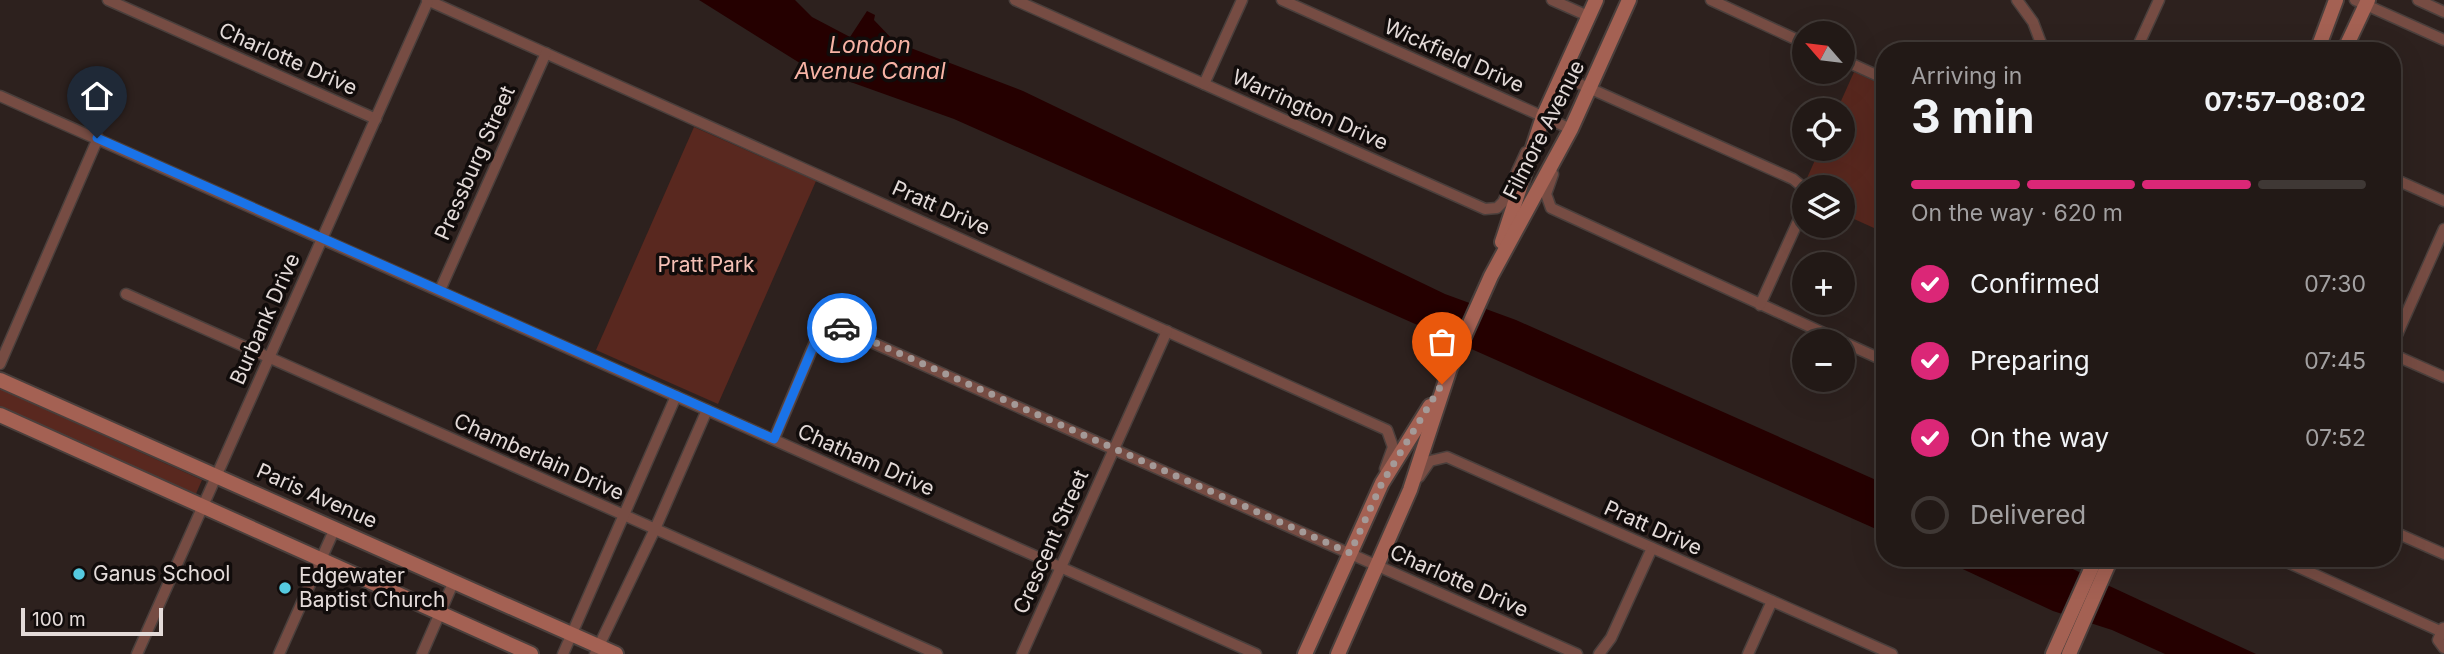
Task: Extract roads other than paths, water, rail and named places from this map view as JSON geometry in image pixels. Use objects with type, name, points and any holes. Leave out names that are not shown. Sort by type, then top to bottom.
[{"type":"street","name":"Charlotte Drive","points":[[108,0],[376,120]]},
{"type":"street","name":"Burbank Drive","points":[[137,654],[428,0]]},
{"type":"street","name":"Pratt Drive","points":[[428,0],[1387,430],[1393,447],[1382,483]]},
{"type":"street","name":"Warrington Drive","points":[[1015,0],[1492,210],[1503,202],[1544,117]]},
{"type":"street","points":[[1204,84],[1242,0]]},
{"type":"street","name":"Wickfield Drive","points":[[1282,0],[1571,129]]},
{"type":"street","points":[[1552,0],[1588,16]]},
{"type":"street","name":"Filmore Avenue","points":[[1491,276],[1544,117],[1596,0]]},
{"type":"street","name":"Filmore Avenue","points":[[1338,654],[1410,490],[1450,368],[1491,276],[1571,129],[1629,0]]},
{"type":"street","points":[[1711,0],[1792,37]]},
{"type":"street","points":[[2017,0],[2033,22],[2040,42]]},
{"type":"street","points":[[2141,42],[2159,0]]},
{"type":"street","points":[[2320,42],[2336,0]]},
{"type":"street","points":[[2418,0],[2444,12]]},
{"type":"street","points":[[2347,42],[2363,2],[2444,40]]},
{"type":"street","name":"Pressburg Street","points":[[440,289],[546,53]]},
{"type":"street","points":[[1855,65],[1876,75]]},
{"type":"street","points":[[1562,76],[1792,179]]},
{"type":"street","name":"Chatham Drive","points":[[0,96],[440,289],[1256,654]]},
{"type":"street","points":[[1571,129],[1546,194],[1551,208],[1813,329]]},
{"type":"street","points":[[0,364],[97,138]]},
{"type":"street","points":[[2401,182],[2444,201]]},
{"type":"street","points":[[2401,326],[2444,229]]},
{"type":"street","points":[[1760,305],[1792,234]]},
{"type":"street","name":"Chamberlain Drive","points":[[126,294],[937,654]]},
{"type":"street","name":"Charlotte Drive","points":[[774,439],[812,346],[826,328],[849,330],[1577,654]]},
{"type":"street","name":"Crescent Street","points":[[1022,654],[1167,331]]},
{"type":"street","points":[[1855,348],[1876,357]]},
{"type":"street","points":[[2401,359],[2444,377]]},
{"type":"street","name":"Filmore Avenue","points":[[1305,654],[1382,483],[1450,368]]},
{"type":"street","name":"Paris Avenue","points":[[0,380],[217,474],[572,634],[597,650],[616,654]]},
{"type":"street","points":[[563,654],[676,396]]},
{"type":"street","points":[[597,650],[708,410]]},
{"type":"street","points":[[0,415],[531,654]]},
{"type":"street","name":"Pratt Drive","points":[[1410,490],[1430,461],[1447,457],[1891,654]]},
{"type":"street","points":[[279,654],[335,528]]},
{"type":"street","points":[[2401,535],[2444,554]]},
{"type":"street","points":[[1600,654],[1611,638],[1652,548]]},
{"type":"street","points":[[2053,654],[2067,646],[2102,567]]},
{"type":"street","points":[[2306,567],[2442,629],[2438,640],[2444,648]]},
{"type":"street","points":[[422,654],[454,581]]},
{"type":"street","points":[[1748,654],[1772,601]]},
{"type":"water","name":"London Avenue Canal","points":[[699,0],[795,0],[812,17],[850,37],[867,11],[875,15],[874,20],[895,42],[1023,91],[1445,294],[1516,320],[1876,480],[1876,529],[954,119],[803,65]]},
{"type":"water","points":[[1958,567],[2068,567],[2256,654],[2165,654],[2112,630],[2053,611]]},
{"type":"place","name":"Ganus School","points":[[79,574]]},
{"type":"place","name":"Edgewater Baptist Church","points":[[285,588]]},
{"type":"park label","name":"Pratt Park","points":[[706,265]]}]
